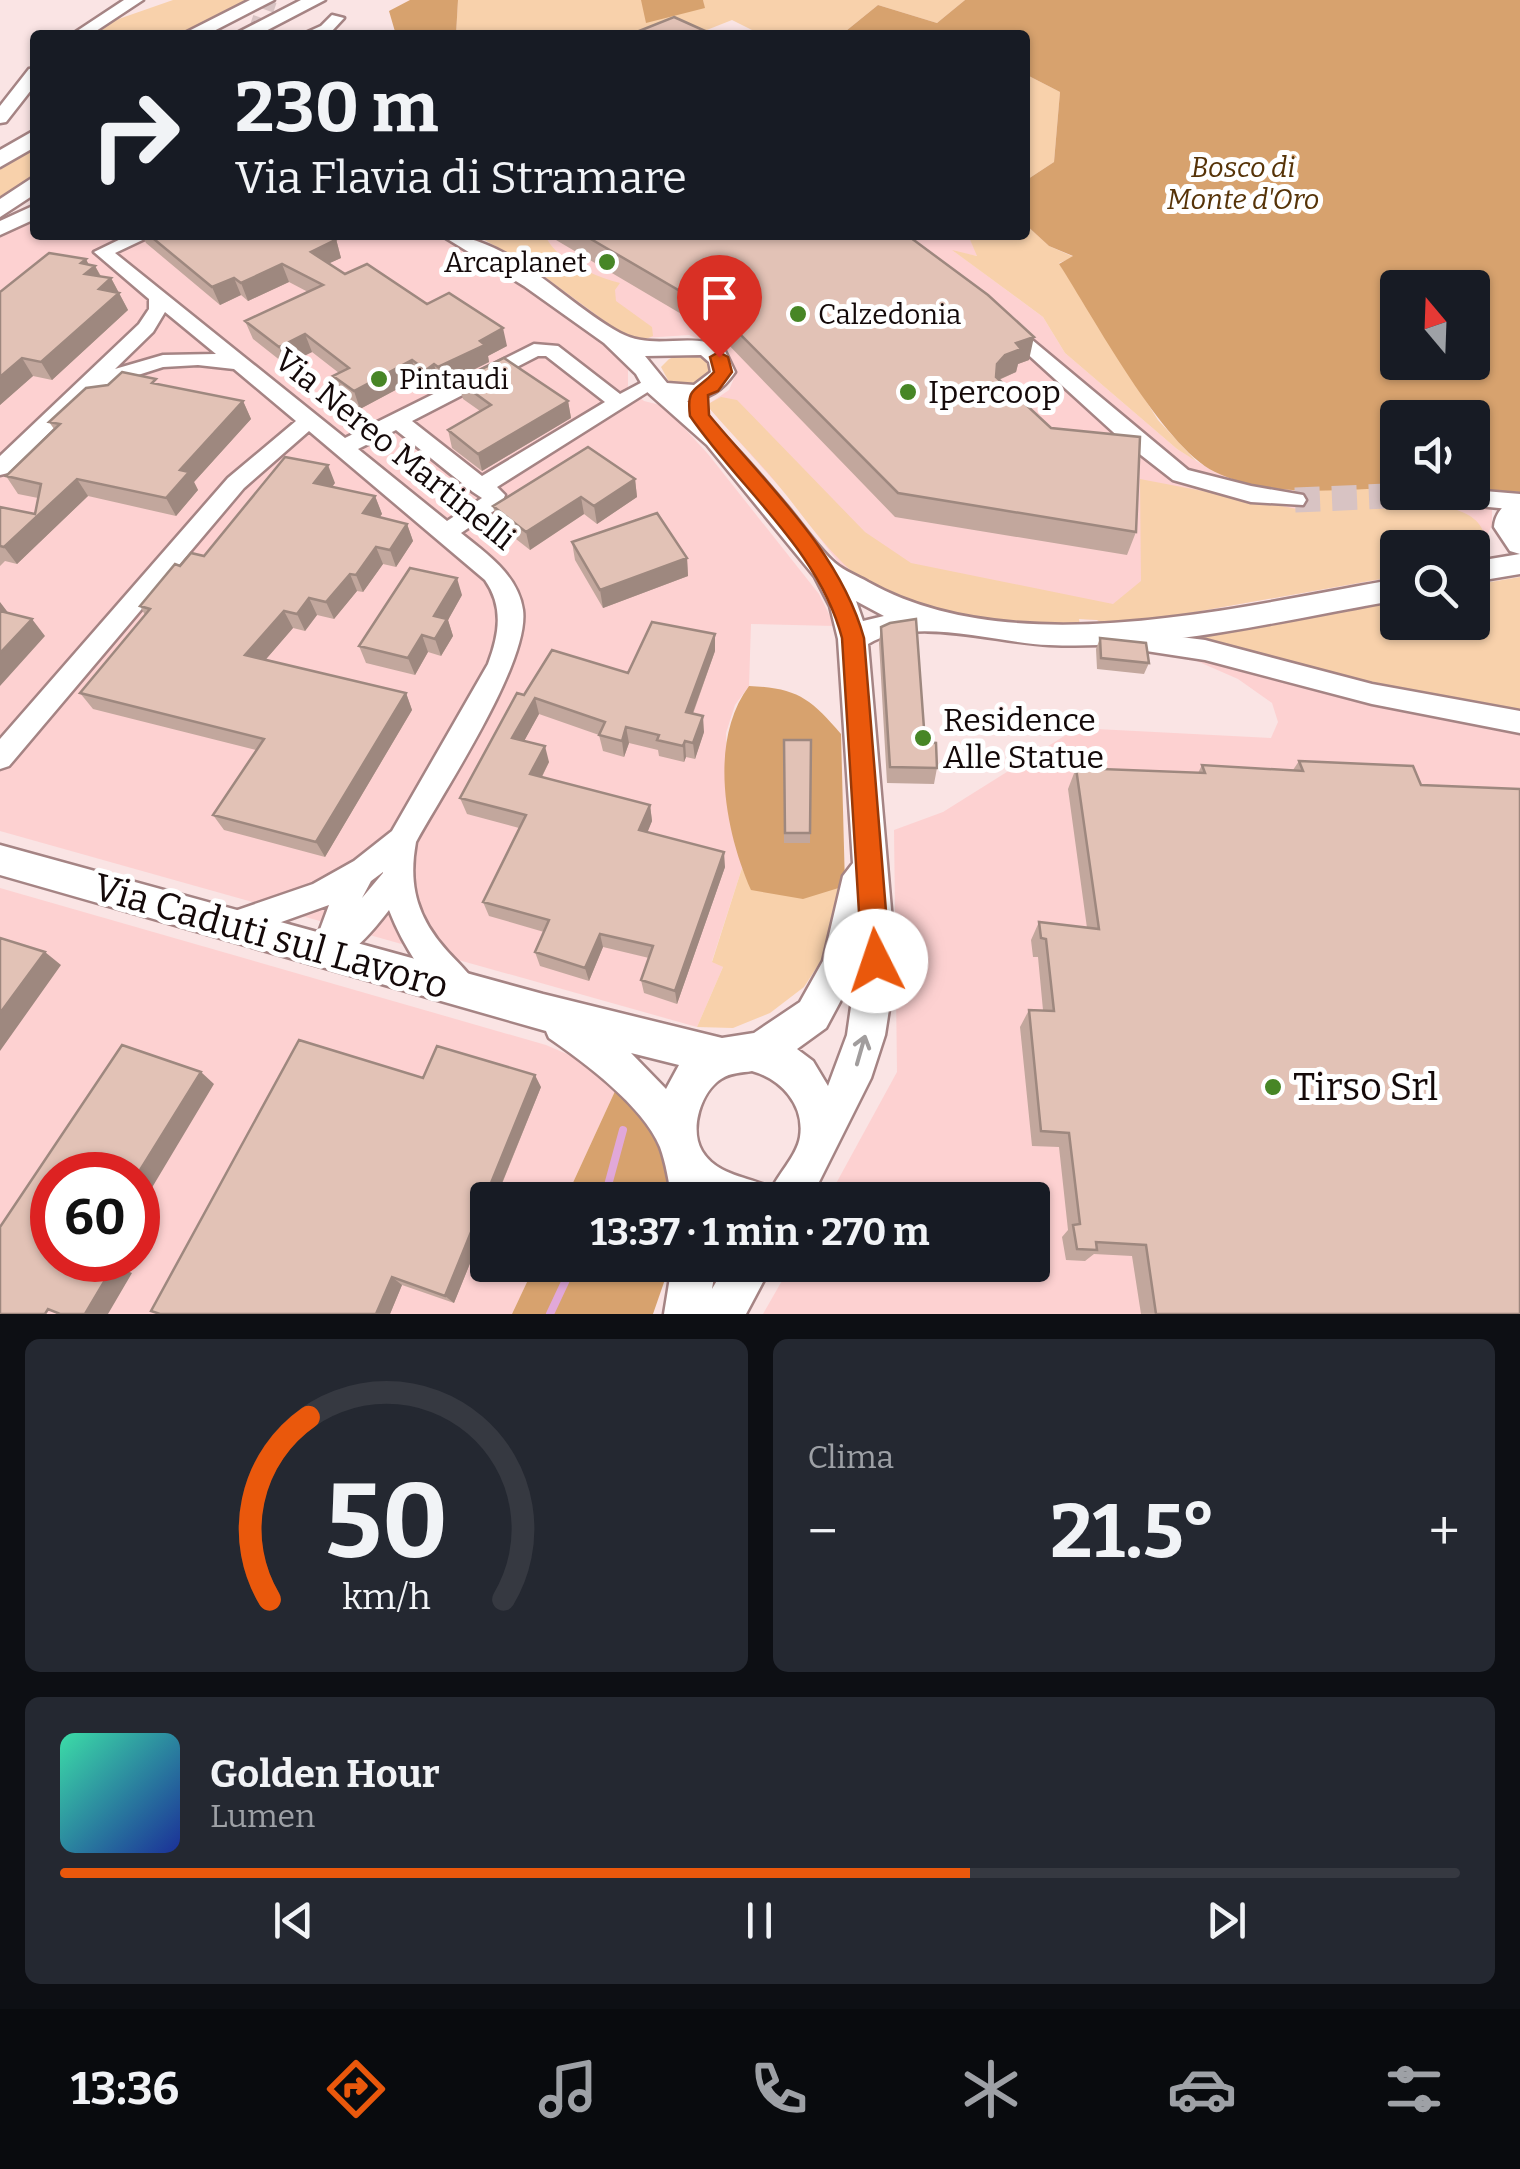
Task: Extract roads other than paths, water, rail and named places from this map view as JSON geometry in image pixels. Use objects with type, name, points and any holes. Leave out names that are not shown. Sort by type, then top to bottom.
[{"type":"highway","points":[[202,30],[265,0]]},
{"type":"highway","points":[[221,30],[280,8],[316,0]]},
{"type":"highway","points":[[249,30],[280,8]]},
{"type":"highway","points":[[257,30],[280,8]]},
{"type":"highway","points":[[0,143],[30,123]]},
{"type":"highway","points":[[0,160],[30,140]]},
{"type":"highway","points":[[0,180],[30,160]]},
{"type":"highway","points":[[0,210],[30,187]]},
{"type":"main road","points":[[88,30],[135,0]]},
{"type":"main road","points":[[0,118],[30,79]]},
{"type":"main road","points":[[0,229],[30,214]]},
{"type":"main road","points":[[460,240],[532,281],[612,338],[705,428],[826,571],[844,606],[853,638],[876,961],[867,1031],[854,1073],[820,1138],[813,1160],[798,1182]]},
{"type":"main road","points":[[612,338],[664,350],[690,346],[719,357],[723,364],[719,380],[700,391],[654,381]]},
{"type":"main road","points":[[654,381],[648,363],[664,350]]},
{"type":"main road","points":[[700,391],[697,407],[705,428]]},
{"type":"main road","points":[[1490,558],[1517,530]]},
{"type":"main road","points":[[826,571],[922,619],[1011,632],[1106,636],[1165,630],[1380,591]]},
{"type":"main road","points":[[853,638],[878,627],[922,619]]},
{"type":"main road","points":[[686,1168],[678,1113],[686,1089],[702,1070],[814,1015],[840,966],[858,894],[867,824]]},
{"type":"main road","name":"Via Caduti sul Lavoro","points":[[0,860],[543,1012],[741,1054]]},
{"type":"main road","name":"Via Caduti sul Lavoro","points":[[543,1012],[625,1070],[654,1101],[686,1168]]},
{"type":"main road","points":[[741,1054],[782,1059],[800,1072],[813,1092],[820,1114],[820,1138]]},
{"type":"main road","points":[[686,1314],[691,1282]]},
{"type":"main road","points":[[722,1314],[740,1282]]},
{"type":"street","points":[[323,30],[337,18]]},
{"type":"street","name":"Via Nereo Martinelli","points":[[132,240],[103,252],[496,574],[512,608],[511,640],[402,840],[395,880],[364,919],[327,952]]},
{"type":"street","points":[[0,468],[154,318],[157,300]]},
{"type":"street","points":[[987,309],[1156,458],[1181,474],[1251,494],[1295,500]]},
{"type":"street","points":[[340,449],[534,350],[551,350],[620,403]]},
{"type":"street","points":[[84,390],[132,369],[166,360],[195,358],[239,366]]},
{"type":"street","points":[[481,486],[654,381]]},
{"type":"street","points":[[397,420],[494,496],[493,501],[446,532]]},
{"type":"street","points":[[0,758],[236,482],[306,422]]},
{"type":"street","points":[[1487,510],[1517,530]]},
{"type":"street","points":[[1106,636],[1205,650],[1372,694],[1520,722]]},
{"type":"street","name":"Via Nereo Martinelli","points":[[234,926],[302,905],[360,873],[402,840]]},
{"type":"street","name":"Via Nereo Martinelli","points":[[327,952],[360,873]]},
{"type":"street","name":"Via Nereo Martinelli","points":[[395,880],[413,932],[462,990]]},
{"type":"waterway","points":[[609,1182],[623,1130]]},
{"type":"waterway","points":[[550,1314],[565,1282]]},
{"type":"tunnel","points":[[258,30],[268,0]]},
{"type":"tunnel","points":[[1295,500],[1380,496]]},
{"type":"place","name":"Arcaplanet","points":[[607,262]]},
{"type":"place","name":"Calzedonia","points":[[798,314]]},
{"type":"place","name":"Pintaudi","points":[[379,379]]},
{"type":"place","name":"Ipercoop","points":[[908,392]]},
{"type":"place","name":"Residence Alle Statue","points":[[923,738]]},
{"type":"place","name":"Tirso Srl","points":[[1273,1087]]},
{"type":"park label","name":"Bosco di Monte d'Oro","points":[[1243,183]]}]
